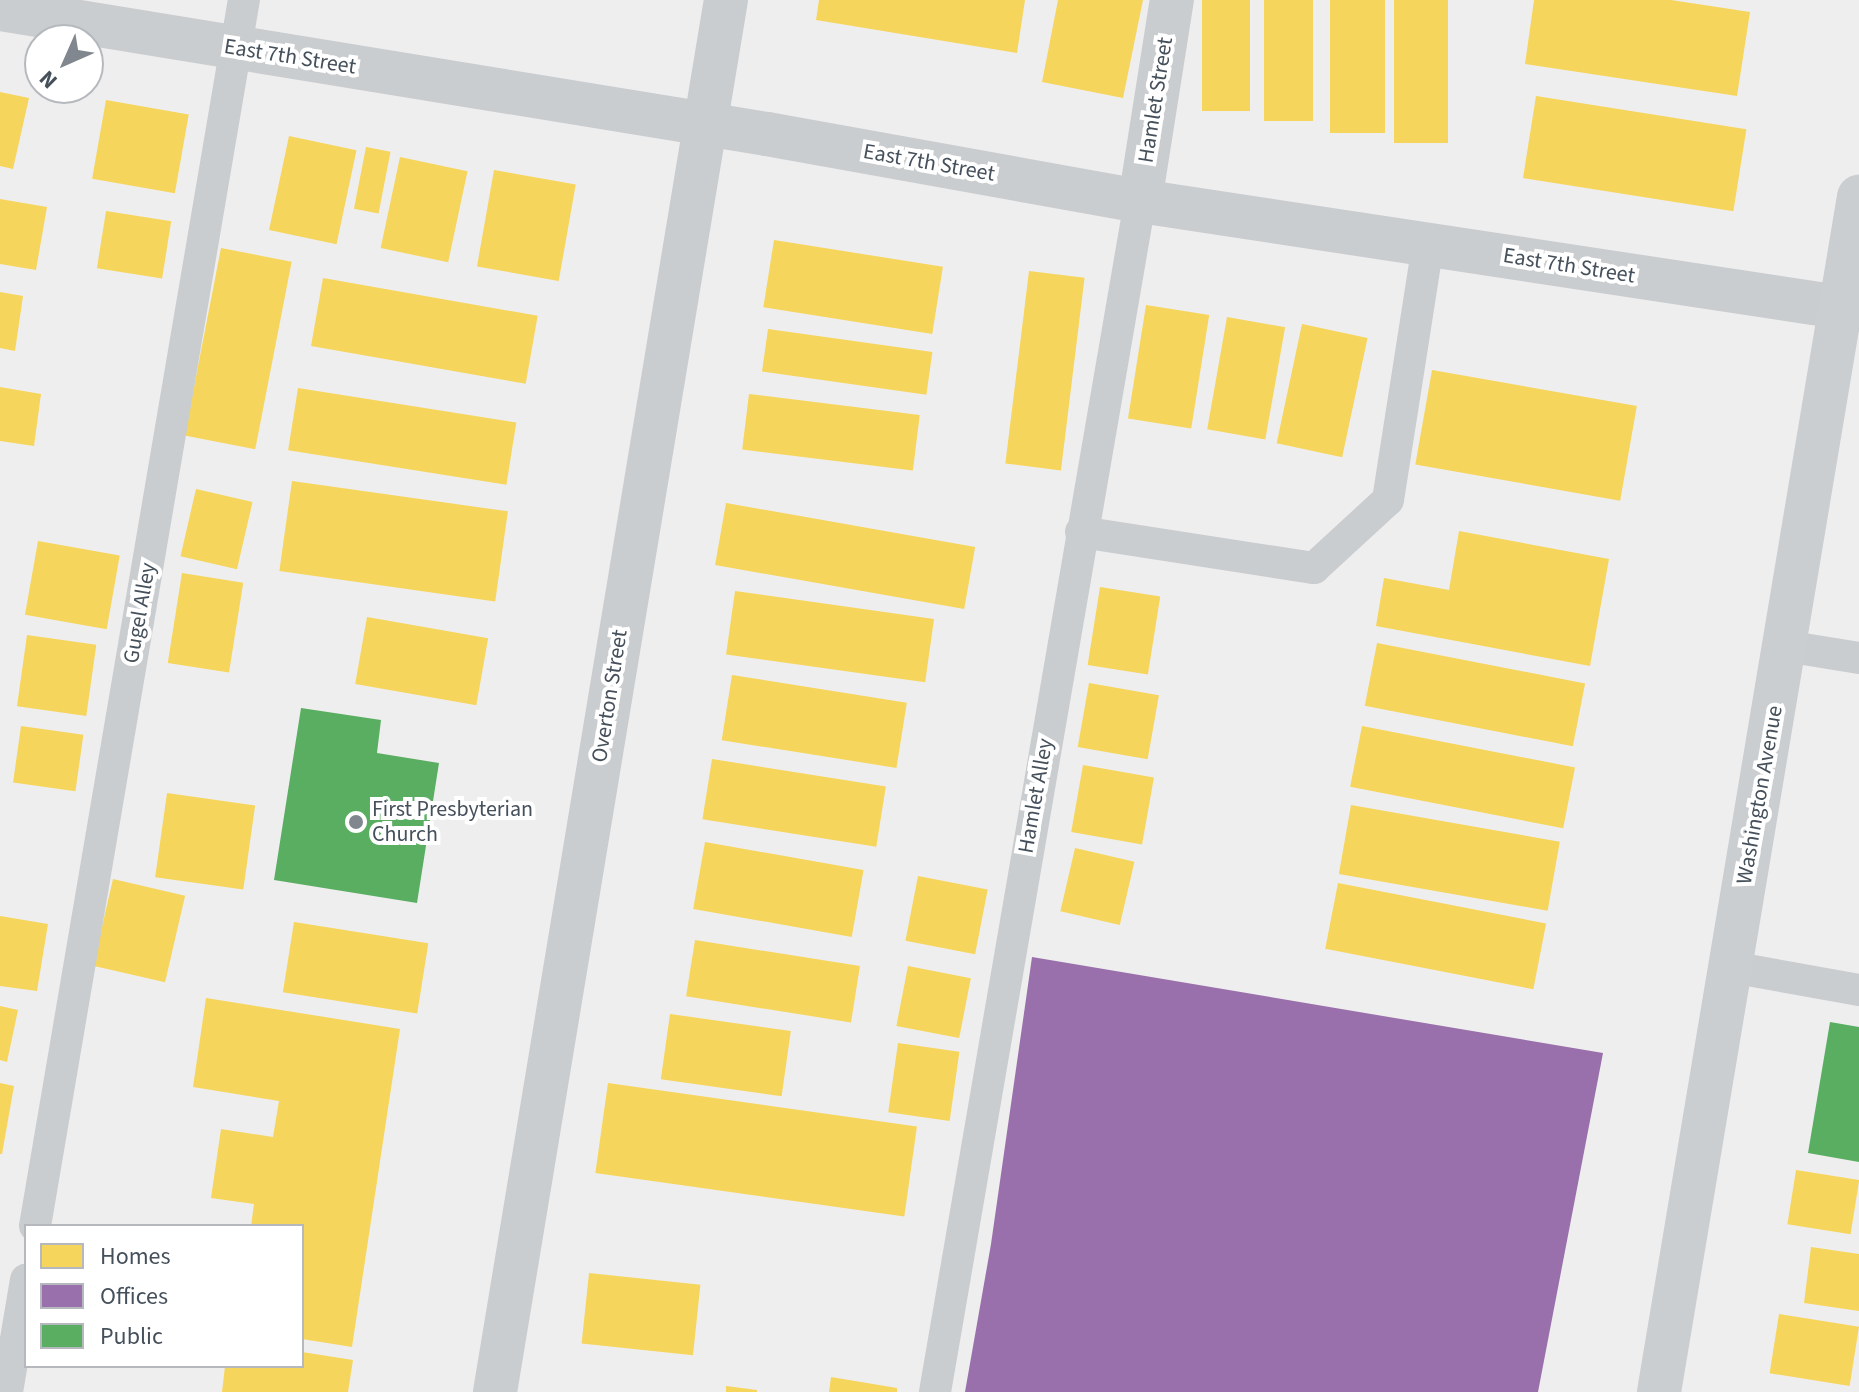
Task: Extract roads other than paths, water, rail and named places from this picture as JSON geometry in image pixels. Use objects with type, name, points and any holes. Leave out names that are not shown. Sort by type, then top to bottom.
[{"type":"street","name":"Overton Street","points":[[495,1392],[726,0]]},
{"type":"street","name":"Hamlet Street","points":[[1140,201],[1172,0]]},
{"type":"street","name":"East 7th Street","points":[[0,9],[706,125],[1140,201],[1849,308]]},
{"type":"street","name":"Washington Avenue","points":[[1659,1392],[1785,646],[1849,308],[1859,197]]},
{"type":"lane","name":"Gugel Alley","points":[[35,1224],[244,0]]},
{"type":"lane","name":"Hamlet Alley","points":[[935,1392],[1140,201]]},
{"type":"lane","points":[[1081,532],[1314,568],[1388,500],[1428,244]]},
{"type":"lane","points":[[1785,646],[1859,658]]},
{"type":"lane","points":[[1731,967],[1859,990]]},
{"type":"lane","points":[[7,1392],[24,1292]]},
{"type":"place","name":"First Presbyterian Church","points":[[356,822]]}]
